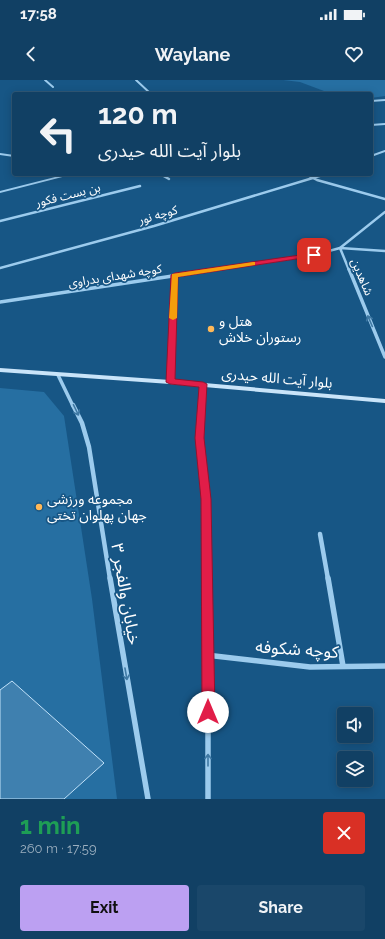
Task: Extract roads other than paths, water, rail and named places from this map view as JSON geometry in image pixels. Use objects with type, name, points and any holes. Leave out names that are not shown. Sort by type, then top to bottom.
[{"type":"main road","name":"بلوار آیت الله حیدری","points":[[0,370],[203,384],[385,401]]},
{"type":"street","points":[[45,80],[53,87]]},
{"type":"street","points":[[136,80],[149,92]]},
{"type":"street","points":[[373,101],[385,100]]},
{"type":"street","points":[[373,125],[385,124]]},
{"type":"street","points":[[373,155],[385,151]]},
{"type":"street","points":[[0,154],[12,156]]},
{"type":"street","points":[[0,192],[64,176]]},
{"type":"street","points":[[163,176],[169,180]]},
{"type":"street","points":[[310,176],[376,198],[385,199]]},
{"type":"street","name":"کوچه نور","points":[[0,268],[154,226],[320,176]]},
{"type":"street","name":"بن بست فکور","points":[[0,221],[140,186]]},
{"type":"street","name":"کوچه شهدای بدراوی","points":[[0,302],[314,255],[340,248],[385,212]]},
{"type":"street","points":[[378,217],[385,217]]},
{"type":"street","points":[[340,248],[385,251]]},
{"type":"street","name":"شاهدین","points":[[340,248],[385,357]]},
{"type":"street","points":[[170,382],[175,275]]},
{"type":"street","name":"خیابان والفجر ۳","points":[[58,375],[77,411],[89,447],[111,588],[148,799]]},
{"type":"street","points":[[203,384],[200,438],[206,499],[208,568],[206,655],[208,697],[208,799]]},
{"type":"street","points":[[320,534],[343,666]]},
{"type":"street","name":"کوچه شکوفه","points":[[206,655],[310,667],[385,666]]},
{"type":"place","name":"هتل و رستوران خلاش","points":[[211,329]]},
{"type":"place","name":"مجموعه ورزشی جهان پهلوان تختی","points":[[39,507]]}]
